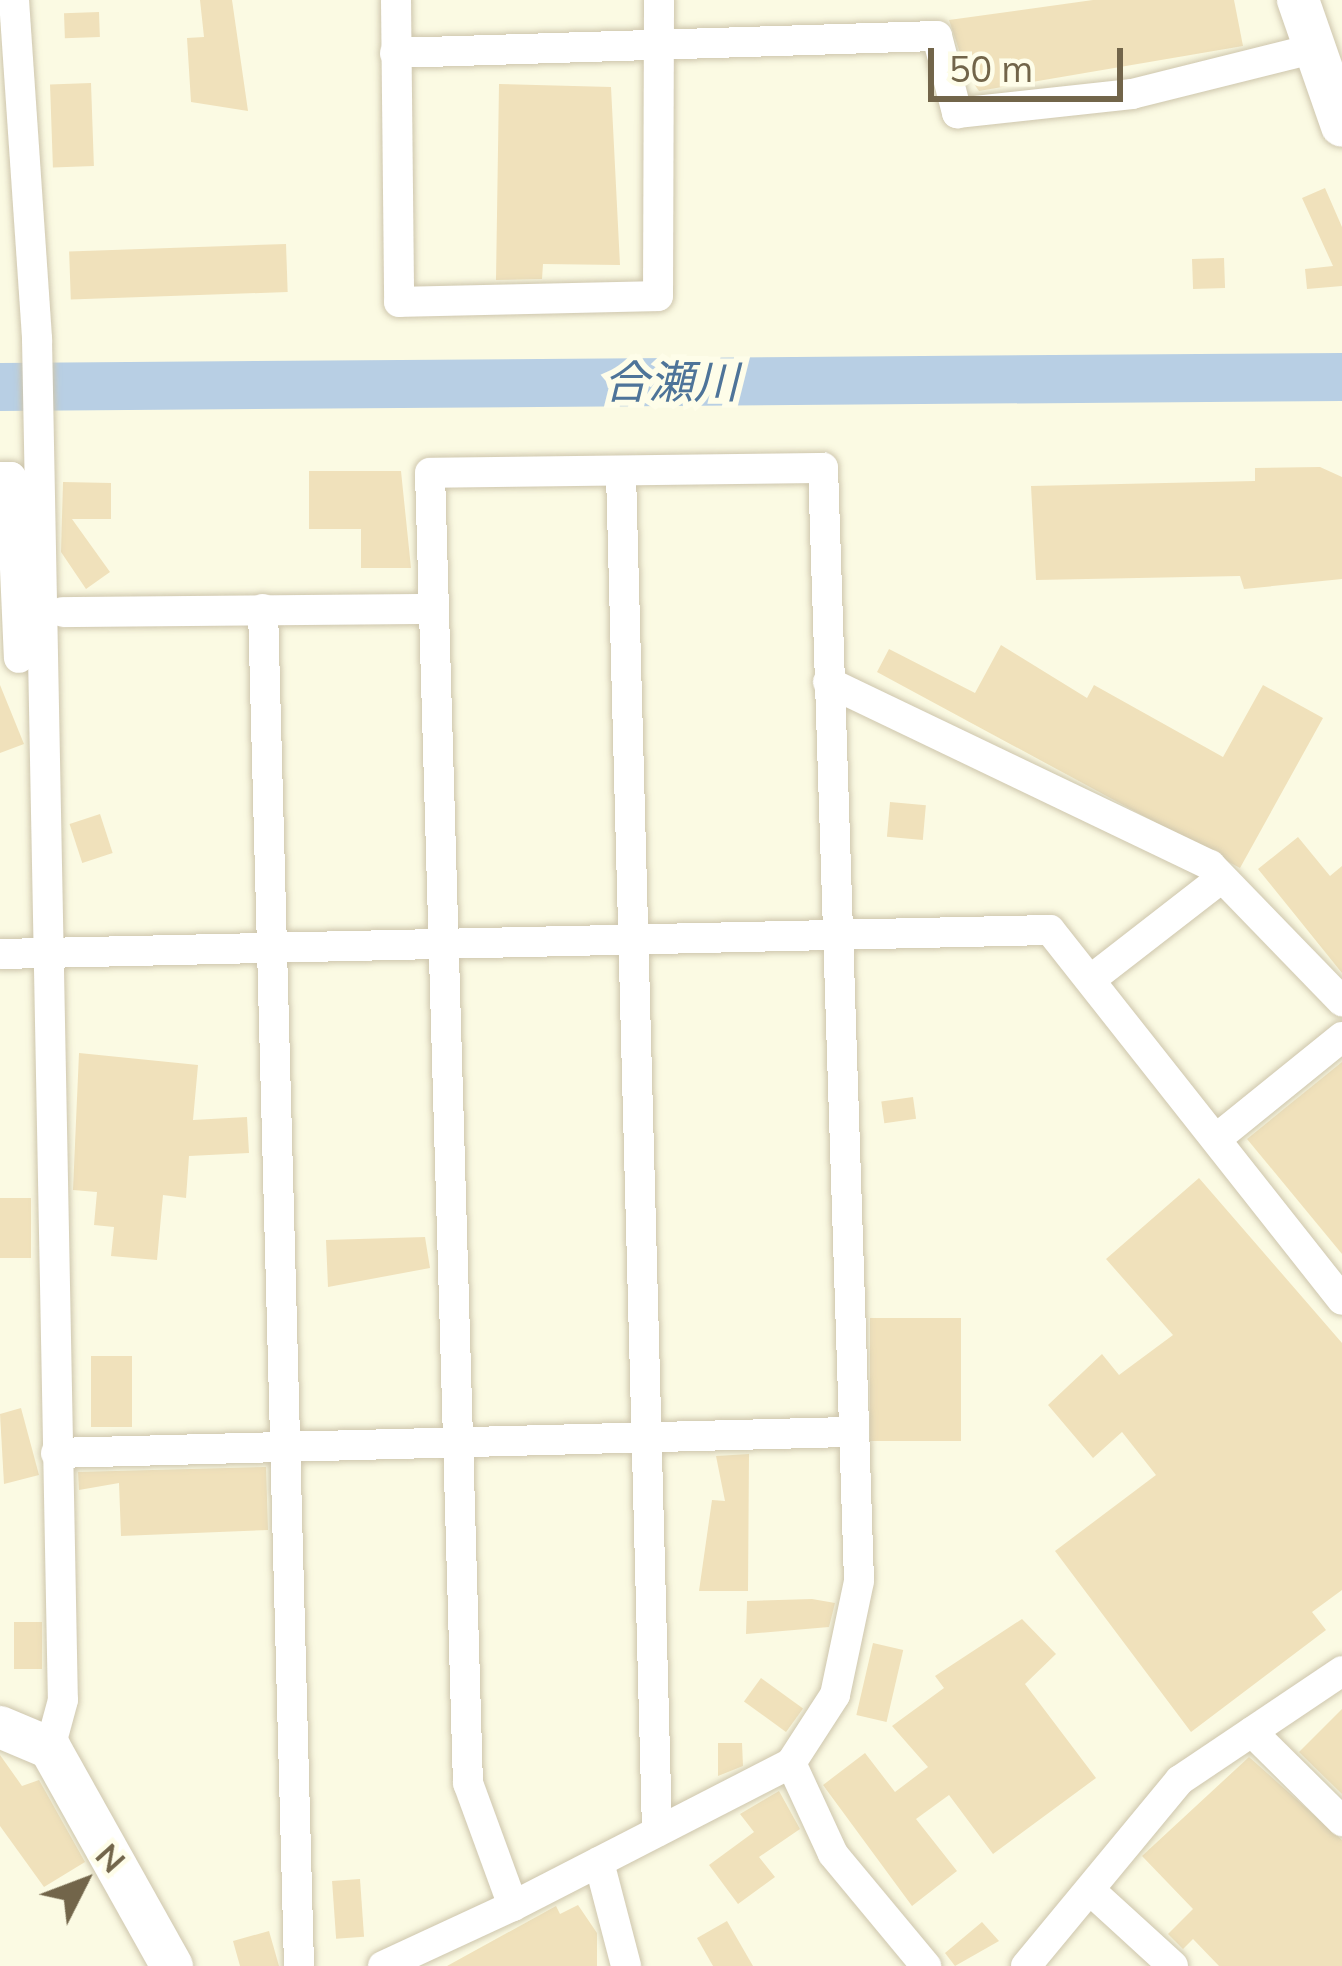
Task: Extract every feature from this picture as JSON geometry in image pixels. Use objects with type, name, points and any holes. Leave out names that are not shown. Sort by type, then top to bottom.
[{"type":"street","points":[[14,0],[37,339],[36,706],[63,1700],[50,1748]]},
{"type":"street","points":[[395,0],[398,302],[658,296],[659,0]]},
{"type":"street","points":[[1298,0],[1342,126]]},
{"type":"street","points":[[395,53],[937,36],[957,113],[1132,94],[1317,48]]},
{"type":"street","points":[[383,1966],[513,1906],[790,1763],[835,1695],[859,1581],[849,1432],[823,468],[430,473],[468,1783],[513,1906]]},
{"type":"street","points":[[621,472],[628,942],[650,1432],[657,1832]]},
{"type":"street","points":[[0,477],[11,476],[21,693],[36,706]]},
{"type":"street","points":[[263,609],[299,1966]]},
{"type":"street","points":[[63,612],[432,609]]},
{"type":"street","points":[[828,682],[1210,865],[1219,880],[1342,1001]]},
{"type":"street","points":[[1094,977],[1219,880]]},
{"type":"street","points":[[0,954],[442,950],[1050,930],[1094,977],[1342,1300]]},
{"type":"street","points":[[1216,1139],[1342,1037]]},
{"type":"street","points":[[56,1453],[650,1432],[849,1432]]},
{"type":"street","points":[[1026,1966],[1180,1780],[1342,1671]]},
{"type":"street","points":[[0,1727],[50,1748],[172,1966]]},
{"type":"street","points":[[1252,1732],[1342,1821]]},
{"type":"street","points":[[790,1763],[833,1854],[926,1966]]},
{"type":"street","points":[[599,1862],[626,1966]]},
{"type":"street","points":[[1091,1891],[1173,1966]]},
{"type":"building","points":[[200,0],[232,0],[248,111],[191,102],[187,38],[204,37]]},
{"type":"building","points":[[1093,0],[1234,0],[1243,46],[979,91],[967,74],[949,20]]},
{"type":"building","points":[[99,12],[100,37],[65,38],[64,13]]},
{"type":"building","points":[[91,83],[94,166],[53,167],[50,84]]},
{"type":"building","points":[[499,84],[611,87],[620,265],[543,264],[542,279],[496,280]]},
{"type":"building","points":[[1325,188],[1342,227],[1342,286],[1307,289],[1305,269],[1333,266],[1302,198]]},
{"type":"building","points":[[286,244],[288,292],[71,300],[69,252]]},
{"type":"building","points":[[1224,258],[1225,288],[1193,289],[1192,259]]},
{"type":"building","points":[[1320,467],[1342,477],[1342,579],[1244,589],[1240,576],[1036,580],[1031,486],[1255,481],[1255,468]]},
{"type":"building","points":[[309,471],[401,471],[411,568],[361,568],[361,529],[309,529]]},
{"type":"building","points":[[63,482],[111,483],[111,519],[72,519],[110,572],[86,589],[61,552]]},
{"type":"building","points":[[1001,645],[1087,698],[1094,685],[1223,757],[1263,685],[1323,718],[1240,868],[877,672],[889,649],[975,693]]},
{"type":"building","points":[[0,685],[24,744],[0,753]]},
{"type":"building","points":[[890,802],[926,805],[923,840],[887,837]]},
{"type":"building","points":[[100,814],[113,853],[82,863],[70,824]]},
{"type":"building","points":[[1298,837],[1330,876],[1342,866],[1342,973],[1258,869]]},
{"type":"building","points":[[79,1053],[198,1065],[193,1120],[247,1117],[249,1153],[189,1156],[186,1198],[163,1195],[157,1260],[111,1256],[114,1227],[94,1225],[97,1192],[73,1190]]},
{"type":"building","points":[[1342,1062],[1342,1254],[1247,1139]]},
{"type":"building","points":[[913,1097],[916,1119],[884,1123],[881,1101]]},
{"type":"building","points":[[1199,1178],[1342,1343],[1342,1590],[1312,1612],[1326,1630],[1191,1732],[1055,1551],[1156,1475],[1122,1432],[1093,1458],[1048,1405],[1102,1354],[1119,1375],[1173,1335],[1106,1259]]},
{"type":"building","points":[[0,1198],[31,1198],[31,1258],[0,1258]]},
{"type":"building","points":[[425,1237],[430,1268],[328,1287],[326,1240]]},
{"type":"building","points":[[870,1318],[961,1318],[961,1441],[870,1441]]},
{"type":"building","points":[[91,1356],[132,1356],[132,1427],[91,1427]]},
{"type":"building","points":[[21,1408],[39,1475],[4,1484],[0,1414]]},
{"type":"building","points":[[749,1454],[748,1591],[699,1591],[712,1500],[725,1501],[716,1456]]},
{"type":"building","points":[[266,1467],[268,1530],[121,1536],[119,1483],[79,1490],[78,1472]]},
{"type":"building","points":[[747,1601],[835,1603],[829,1627],[746,1634]]},
{"type":"building","points":[[1022,1619],[1056,1654],[1025,1684],[1096,1778],[993,1854],[949,1795],[916,1819],[957,1871],[912,1906],[823,1785],[865,1753],[895,1792],[928,1767],[892,1726],[944,1688],[935,1676]]},
{"type":"building","points":[[14,1622],[42,1622],[42,1669],[14,1669]]},
{"type":"building","points":[[873,1643],[903,1650],[887,1722],[856,1715]]},
{"type":"building","points":[[761,1678],[803,1709],[786,1732],[744,1701]]},
{"type":"building","points":[[1342,1709],[1342,1794],[1299,1752]]},
{"type":"building","points":[[718,1743],[742,1743],[743,1766],[718,1776]]},
{"type":"building","points":[[0,1755],[22,1786],[39,1780],[85,1862],[44,1887],[0,1826]]},
{"type":"building","points":[[1249,1757],[1342,1840],[1342,1966],[1219,1966],[1193,1939],[1183,1949],[1168,1934],[1193,1909],[1142,1856]]},
{"type":"building","points":[[779,1791],[800,1829],[759,1857],[775,1877],[738,1904],[709,1865],[754,1832],[740,1814]]},
{"type":"building","points":[[360,1879],[364,1937],[336,1939],[332,1881]]},
{"type":"building","points":[[578,1905],[597,1933],[597,1966],[447,1966],[556,1906],[560,1914]]},
{"type":"building","points":[[727,1921],[753,1966],[713,1966],[697,1938]]},
{"type":"building","points":[[982,1922],[999,1941],[955,1966],[945,1953]]},
{"type":"building","points":[[269,1931],[279,1966],[240,1966],[233,1941]]},
{"type":"waterway","name":"合瀬川","points":[[0,387],[1342,377]]}]
